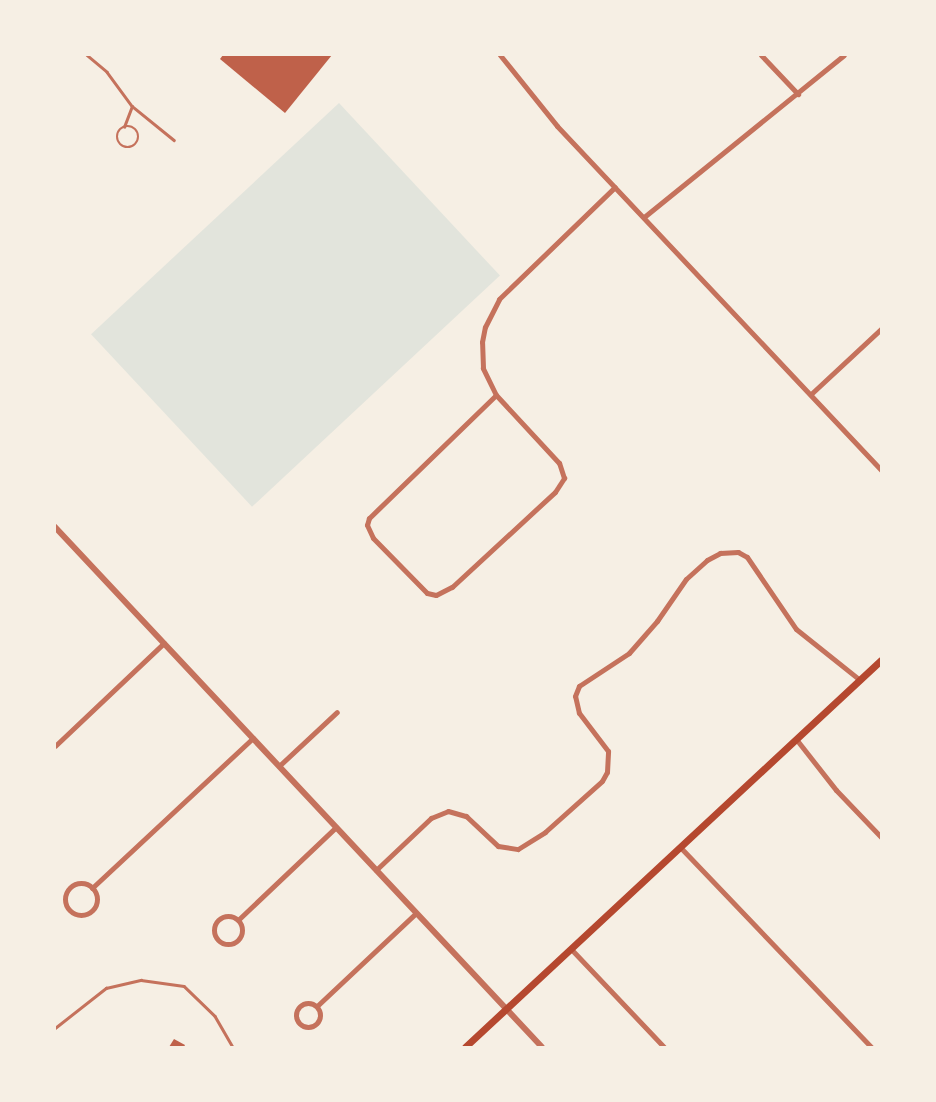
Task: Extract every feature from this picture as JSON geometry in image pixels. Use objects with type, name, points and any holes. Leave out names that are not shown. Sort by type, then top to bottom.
[{"type":"main road","points":[[465,1047],[881,660]]},
{"type":"street","points":[[500,55],[557,126],[881,470]]},
{"type":"street","points":[[761,55],[798,94]]},
{"type":"street","points":[[644,217],[844,55]]},
{"type":"street","points":[[496,395],[369,518],[367,525],[373,538],[427,593],[436,595],[452,587],[554,492],[564,478],[559,463],[496,395],[483,368],[482,356],[485,327],[496,306],[513,284],[615,187]]},
{"type":"street","points":[[811,394],[881,329]]},
{"type":"street","points":[[55,528],[542,1047]]},
{"type":"street","points":[[376,870],[431,818],[448,811],[466,816],[498,846],[518,849],[545,832],[602,781],[607,772],[608,751],[579,713],[575,696],[579,686],[629,653],[657,621],[686,579],[707,560],[720,553],[738,552],[746,557],[796,629],[860,680]]},
{"type":"street","points":[[55,746],[164,643]]},
{"type":"street","points":[[279,766],[337,712]]},
{"type":"street","points":[[92,888],[252,738]]},
{"type":"street","points":[[796,739],[836,790],[881,837]]},
{"type":"street","points":[[238,920],[336,827]]},
{"type":"street","points":[[680,847],[871,1047]]},
{"type":"street","points":[[83,883],[92,888],[96,903],[90,912],[80,915],[70,910],[65,902],[70,888],[83,883]]},
{"type":"street","points":[[317,1006],[416,913]]},
{"type":"street","points":[[226,916],[238,920],[242,928],[240,938],[228,944],[219,940],[215,932],[219,920],[226,916]]},
{"type":"street","points":[[571,949],[664,1047]]},
{"type":"street","points":[[309,1003],[317,1006],[321,1017],[318,1024],[307,1028],[300,1024],[296,1016],[298,1008],[309,1003]]},
{"type":"lane","points":[[87,55],[107,72],[132,106],[174,140]]},
{"type":"lane","points":[[124,127],[135,128],[139,134],[138,141],[131,148],[123,148],[117,139],[118,131],[124,127],[132,106]]},
{"type":"lane","points":[[55,1028],[106,988],[141,980],[184,986],[215,1016],[233,1047]]},
{"type":"shaded area","points":[[339,103],[500,276],[252,507],[91,334]]},
{"type":"building","points":[[223,55],[332,55],[285,113],[220,59]]},
{"type":"building","points":[[174,1039],[185,1045],[184,1047],[169,1047]]}]
